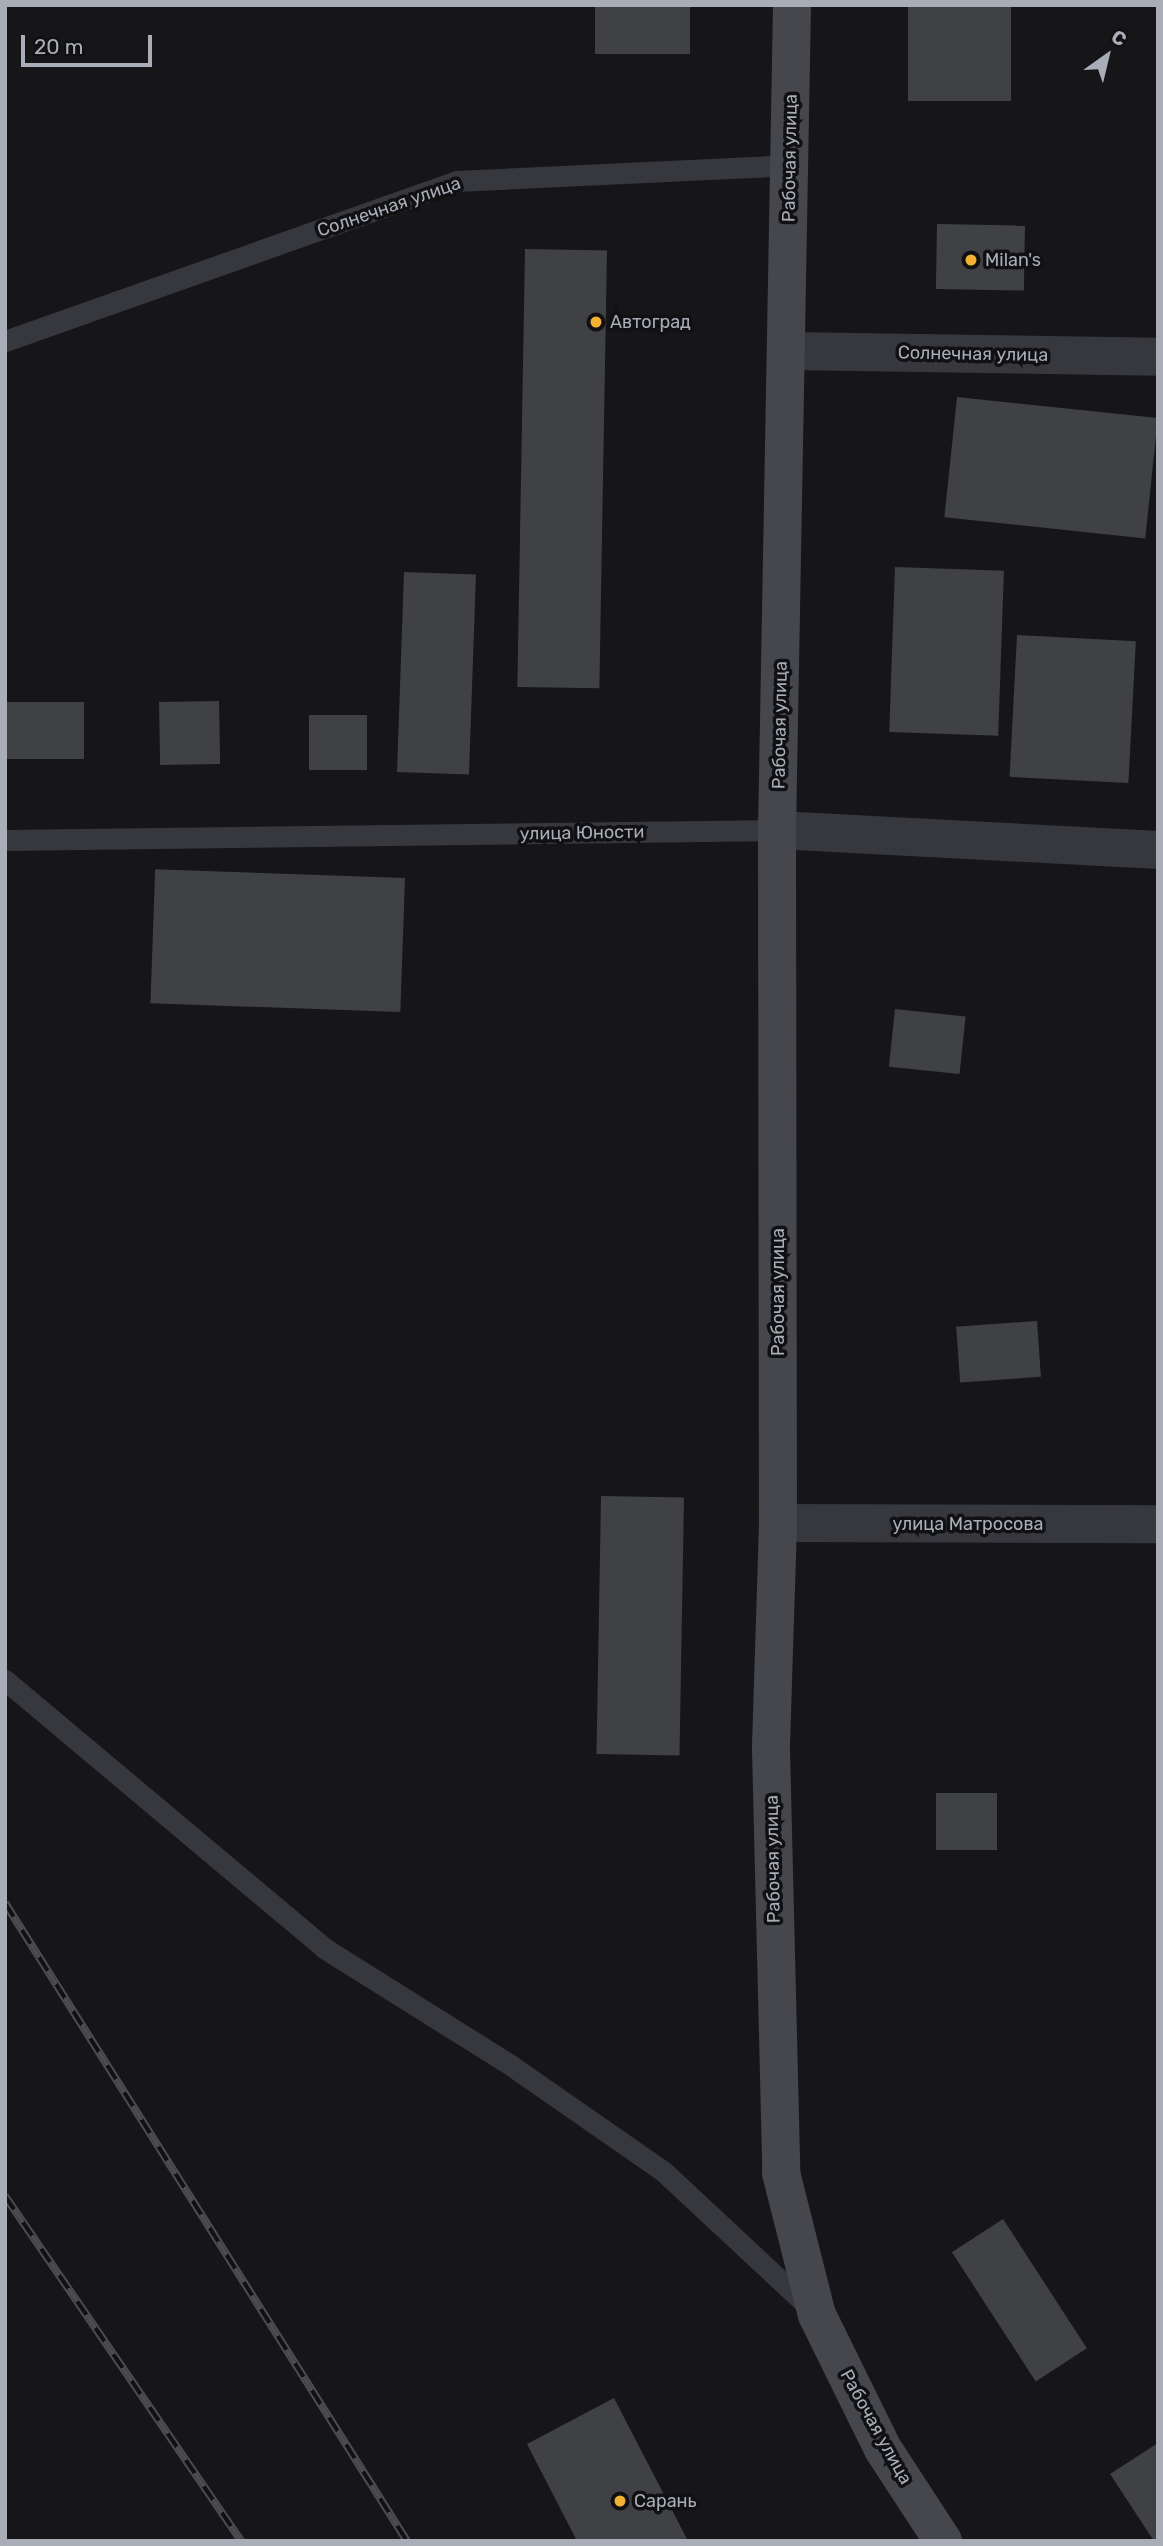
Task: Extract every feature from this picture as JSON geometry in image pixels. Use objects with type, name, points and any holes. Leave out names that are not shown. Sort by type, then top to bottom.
[{"type":"main road","name":"Рабочая улица","points":[[792,5],[789,351],[777,830],[778,1523],[771,1749],[781,2173],[817,2315],[884,2449],[943,2541]]},
{"type":"street","name":"Солнечная улица","points":[[789,351],[1158,357]]},
{"type":"street","name":"улица Юности","points":[[777,830],[1158,850]]},
{"type":"street","name":"улица Матросова","points":[[778,1523],[1158,1524]]},
{"type":"lane","name":"Солнечная улица","points":[[5,341],[456,181],[790,165]]},
{"type":"lane","name":"улица Юности","points":[[5,840],[777,830]]},
{"type":"lane","points":[[5,1680],[324,1948],[512,2066],[663,2171],[817,2315]]},
{"type":"building","points":[[595,5],[690,5],[690,54],[595,54]]},
{"type":"building","points":[[908,5],[1011,5],[1011,101],[908,101]]},
{"type":"building","points":[[937,224],[1025,226],[1024,291],[936,289]]},
{"type":"building","points":[[525,249],[607,250],[599,688],[517,687]]},
{"type":"building","points":[[957,397],[1158,418],[1145,538],[944,517]]},
{"type":"building","points":[[895,567],[1004,571],[998,736],[889,732]]},
{"type":"building","points":[[404,572],[476,575],[469,774],[397,772]]},
{"type":"building","points":[[1017,635],[1136,641],[1128,783],[1010,777]]},
{"type":"building","points":[[219,701],[220,764],[160,765],[159,702]]},
{"type":"building","points":[[7,702],[84,702],[84,759],[7,759]]},
{"type":"building","points":[[309,715],[367,715],[367,770],[309,770]]},
{"type":"building","points":[[155,869],[405,878],[400,1012],[150,1003]]},
{"type":"building","points":[[895,1009],[966,1016],[960,1074],[889,1067]]},
{"type":"building","points":[[1037,1321],[1041,1377],[960,1383],[956,1327]]},
{"type":"building","points":[[601,1496],[684,1497],[679,1755],[596,1754]]},
{"type":"building","points":[[936,1793],[997,1793],[997,1850],[936,1850]]},
{"type":"building","points":[[1003,2219],[1087,2348],[1036,2381],[952,2252]]},
{"type":"building","points":[[614,2398],[688,2541],[577,2541],[527,2444]]},
{"type":"building","points":[[1158,2443],[1158,2541],[1154,2541],[1110,2474]]},
{"type":"railway","points":[[5,1903],[407,2541]]},
{"type":"railway","points":[[5,2196],[241,2541]]},
{"type":"place","name":"Milan's","points":[[971,260]]},
{"type":"place","name":"Автоград","points":[[596,322]]},
{"type":"place","name":"Сарань","points":[[620,2501]]}]
